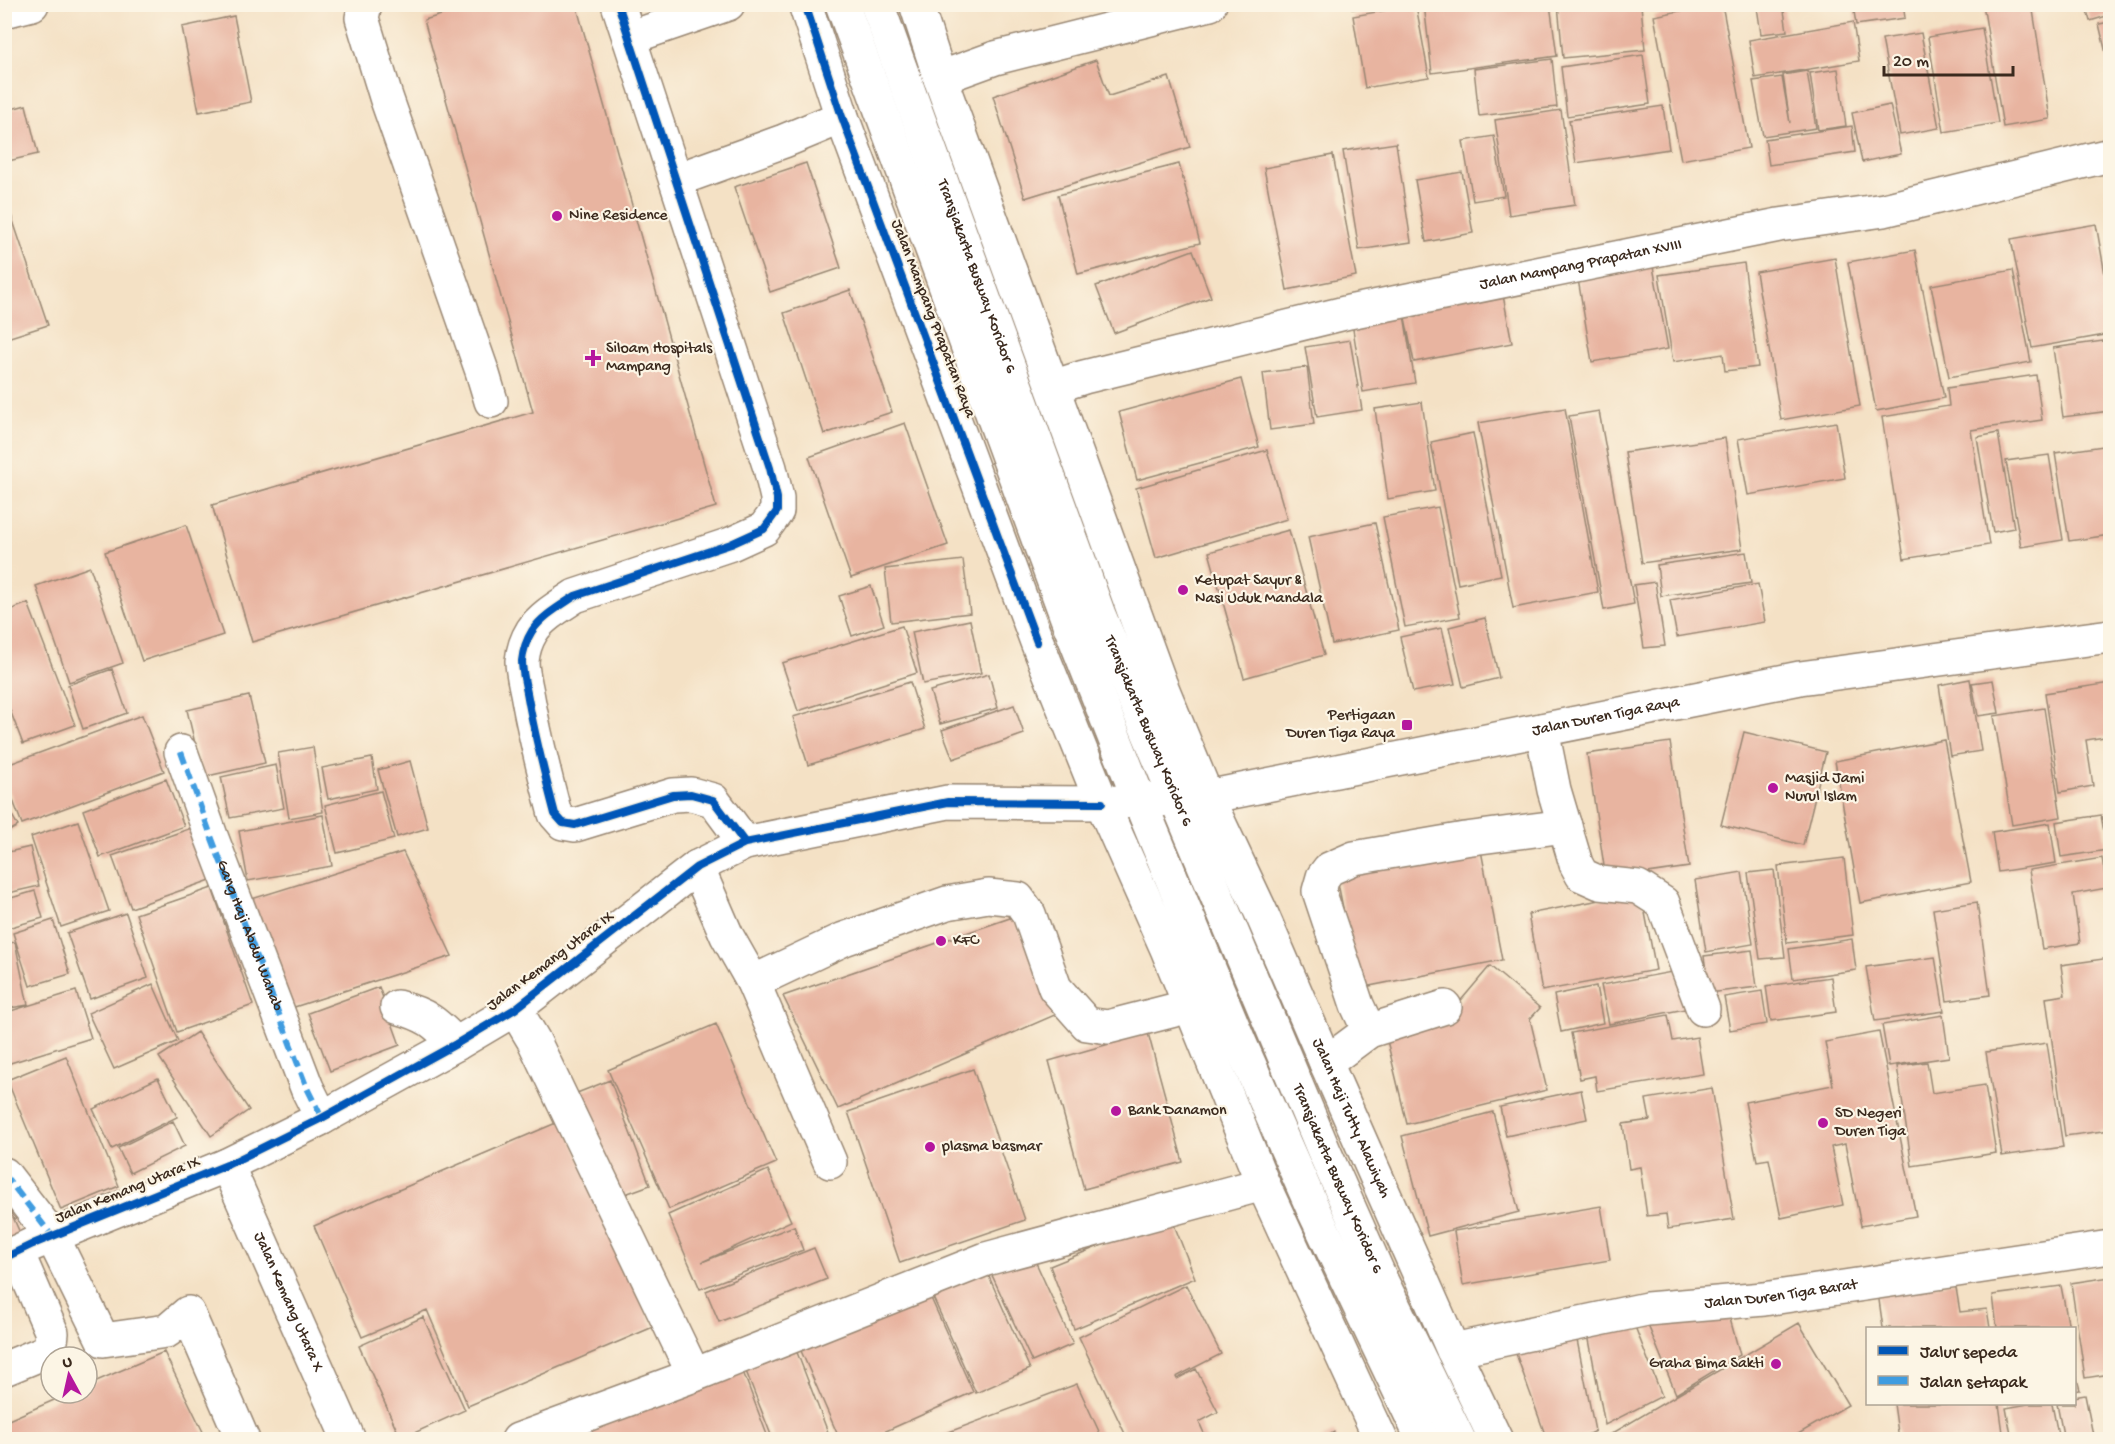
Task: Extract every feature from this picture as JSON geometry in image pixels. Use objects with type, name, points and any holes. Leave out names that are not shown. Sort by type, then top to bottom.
[{"type":"street","points":[[4,10],[32,4]]},
{"type":"street","points":[[365,4],[362,18],[386,97],[491,401]]},
{"type":"street","points":[[618,4],[770,468],[777,498],[777,511],[764,530],[731,544],[575,596],[544,618],[532,631],[525,646],[522,661],[532,719],[555,814],[563,823],[575,825],[673,795],[691,794],[713,800],[745,843]]},
{"type":"street","points":[[629,38],[728,4]]},
{"type":"street","name":"Jalan Mampang Prapatan Raya","points":[[805,4],[842,117],[1037,642],[1102,804]]},
{"type":"street","name":"Transjakarta Busway Koridor 6","points":[[842,4],[1070,626],[1140,802],[1239,1043],[1314,1211],[1423,1440]]},
{"type":"street","name":"Transjakarta Busway Koridor 6","points":[[877,4],[1095,603],[1192,798],[1382,1282],[1459,1440]]},
{"type":"street","points":[[916,4],[940,78],[1160,683],[1192,798]]},
{"type":"street","points":[[940,78],[995,58],[1210,4]]},
{"type":"street","points":[[676,180],[784,141],[842,117]]},
{"type":"street","name":"Jalan Mampang Prapatan XVIII","points":[[1053,387],[1084,377],[1349,312],[1779,225],[1884,210],[2110,155]]},
{"type":"street","name":"Jalan Duren Tiga Raya","points":[[1102,804],[1192,798],[1800,678],[2110,636]]},
{"type":"street","points":[[1542,730],[1554,790],[1576,864],[1582,875],[1600,883],[1638,887],[1663,903],[1703,1009]]},
{"type":"street","name":"Gang Haji Abdul Wahab","points":[[181,752],[307,1088],[322,1118]]},
{"type":"street","name":"Jalan Haji Tutty Alawiyah","points":[[1192,798],[1260,910],[1326,1063],[1496,1440]]},
{"type":"street","name":"Jalan Kemang Utara IX","points":[[10,1255],[227,1165],[322,1118],[456,1044],[515,1010],[697,867],[745,843],[948,802],[1102,804]]},
{"type":"street","points":[[1102,804],[1190,1006],[1263,1184],[1382,1440]]},
{"type":"street","points":[[1369,1031],[1357,1005],[1319,891],[1323,877],[1329,869],[1354,858],[1465,839],[1565,826]]},
{"type":"street","points":[[697,867],[727,936],[753,982],[830,1162]]},
{"type":"street","points":[[753,982],[844,939],[947,903],[988,896],[1017,899],[1029,914],[1055,988],[1087,1024],[1108,1027],[1190,1006]]},
{"type":"street","points":[[397,1007],[420,1013],[438,1025],[456,1044]]},
{"type":"street","points":[[1326,1063],[1369,1031],[1445,1007]]},
{"type":"street","points":[[515,1010],[534,1041],[694,1375]]},
{"type":"street","name":"Jalan Kemang Utara X","points":[[227,1165],[350,1440]]},
{"type":"street","points":[[4,1174],[52,1236],[103,1340],[167,1331],[188,1313],[243,1440]]},
{"type":"street","points":[[518,1440],[694,1375],[986,1259],[1263,1184]]},
{"type":"street","name":"Jalan Duren Tiga Barat","points":[[1454,1350],[1647,1309],[1764,1299],[2110,1247]]},
{"type":"street","points":[[4,1369],[50,1350],[52,1333],[10,1255]]},
{"type":"building","name":"Nine Residence","points":[[479,4],[576,4],[716,507],[252,642],[212,505],[533,412],[424,20]]},
{"type":"building","points":[[1351,4],[1374,4],[1374,6],[1352,9]]},
{"type":"building","points":[[1424,4],[1550,4],[1557,56],[1432,73]]},
{"type":"building","points":[[1722,4],[1749,148],[1681,160],[1654,16]]},
{"type":"building","points":[[1748,4],[1783,4],[1787,31],[1761,34],[1757,7],[1748,8]]},
{"type":"building","points":[[1853,4],[1903,4],[1905,18],[1856,25]]},
{"type":"building","points":[[1909,4],[1933,4],[1933,6],[1910,10]]},
{"type":"building","points":[[1983,4],[2032,4],[2050,119],[2003,127]]},
{"type":"building","points":[[2085,4],[2110,4],[2110,15],[2090,21]]},
{"type":"building","points":[[1416,5],[1429,77],[1365,88],[1353,16]]},
{"type":"building","points":[[1558,5],[1641,5],[1645,50],[1563,58]]},
{"type":"building","points":[[234,16],[251,102],[199,112],[182,27]]},
{"type":"building","points":[[1853,22],[1859,61],[1755,78],[1749,40]]},
{"type":"building","points":[[2110,22],[2110,70],[2099,24]]},
{"type":"building","points":[[1982,28],[1998,123],[1944,132],[1928,37]]},
{"type":"building","points":[[1921,33],[1939,128],[1900,135],[1882,39]]},
{"type":"building","points":[[1643,55],[1650,104],[1567,116],[1561,67]]},
{"type":"building","points":[[1552,59],[1557,107],[1479,116],[1474,69]]},
{"type":"building","points":[[1096,60],[1109,96],[1169,77],[1190,147],[1025,198],[993,96]]},
{"type":"building","points":[[1838,69],[1846,126],[1818,130],[1810,73]]},
{"type":"building","points":[[1807,71],[1816,128],[1763,136],[1753,81],[1782,77],[1790,123],[1783,75]]},
{"type":"building","points":[[26,105],[38,154],[4,162],[4,111]]},
{"type":"building","points":[[1890,105],[1901,154],[1862,162],[1852,113]]},
{"type":"building","points":[[1663,106],[1669,149],[1576,163],[1569,120]]},
{"type":"building","points":[[1561,110],[1575,205],[1509,215],[1495,120]]},
{"type":"building","points":[[1852,126],[1855,152],[1769,165],[1765,139]]},
{"type":"building","points":[[1494,136],[1504,196],[1473,201],[1463,141]]},
{"type":"building","points":[[1396,143],[1411,242],[1359,250],[1343,151]]},
{"type":"building","points":[[1333,155],[1356,276],[1287,290],[1264,168]]},
{"type":"building","points":[[806,163],[841,268],[770,292],[734,187]]},
{"type":"building","points":[[1179,164],[1200,243],[1078,274],[1058,195]]},
{"type":"building","points":[[1462,172],[1473,233],[1426,242],[1415,180]]},
{"type":"building","points":[[7,203],[48,325],[4,339],[4,204]]},
{"type":"building","points":[[2096,224],[2110,302],[2110,334],[2032,348],[2011,239]]},
{"type":"building","points":[[1193,250],[1211,297],[1114,333],[1096,286]]},
{"type":"building","points":[[1915,250],[1944,398],[1876,411],[1848,262]]},
{"type":"building","points":[[1835,258],[1860,406],[1781,420],[1756,272]]},
{"type":"building","points":[[1652,261],[1668,349],[1592,362],[1577,273]]},
{"type":"building","points":[[1744,263],[1758,367],[1725,371],[1723,354],[1673,362],[1659,275]]},
{"type":"building","points":[[2013,270],[2031,362],[1949,377],[1931,285]]},
{"type":"building","points":[[850,290],[892,412],[824,434],[784,313]]},
{"type":"building","points":[[1502,290],[1512,343],[1414,362],[1403,308]]},
{"type":"building","points":[[1404,315],[1415,383],[1363,392],[1352,323]]},
{"type":"building","points":[[1350,340],[1362,410],[1317,417],[1305,347]]},
{"type":"building","points":[[2110,340],[2110,411],[2063,417],[2053,348]]},
{"type":"building","points":[[1307,367],[1314,424],[1270,430],[1263,373]]},
{"type":"building","points":[[2036,375],[2042,420],[1971,430],[1989,545],[1904,559],[1882,417],[1949,406],[1947,388]]},
{"type":"building","points":[[1241,379],[1259,447],[1137,480],[1119,412]]},
{"type":"building","points":[[1422,402],[1435,491],[1388,499],[1375,409]]},
{"type":"building","points":[[1565,408],[1598,592],[1513,608],[1478,423]]},
{"type":"building","points":[[1599,411],[1634,604],[1604,610],[1569,416]]},
{"type":"building","points":[[1836,422],[1845,478],[1748,495],[1738,439]]},
{"type":"building","points":[[905,423],[948,545],[851,578],[809,457]]},
{"type":"building","points":[[1473,433],[1501,575],[1458,584],[1431,442]]},
{"type":"building","points":[[1998,433],[2014,528],[1993,532],[1977,437]]},
{"type":"building","points":[[1725,438],[1742,549],[1642,563],[1625,452]]},
{"type":"building","points":[[2110,445],[2110,535],[2069,541],[2055,453]]},
{"type":"building","points":[[1267,450],[1287,519],[1156,558],[1136,488]]},
{"type":"building","points":[[2049,455],[2063,540],[2021,547],[2006,461]]},
{"type":"building","points":[[1438,507],[1460,617],[1405,627],[1383,517]]},
{"type":"building","points":[[1375,523],[1399,630],[1332,644],[1308,537]]},
{"type":"building","points":[[186,525],[223,635],[142,661],[105,552]]},
{"type":"building","points":[[1289,530],[1324,655],[1244,678],[1209,552]]},
{"type":"building","points":[[1746,552],[1751,583],[1661,596],[1657,565]]},
{"type":"building","points":[[963,560],[970,613],[891,622],[885,569]]},
{"type":"building","points":[[90,567],[123,663],[69,682],[36,586]]},
{"type":"building","points":[[1655,582],[1665,646],[1644,648],[1634,585]]},
{"type":"building","points":[[1758,584],[1765,622],[1677,637],[1670,600]]},
{"type":"building","points":[[871,586],[884,625],[852,636],[839,596]]},
{"type":"building","points":[[28,603],[75,725],[23,744],[5,697],[5,612]]},
{"type":"building","points":[[1485,618],[1499,678],[1463,687],[1449,627]]},
{"type":"building","points":[[970,620],[981,673],[923,684],[912,632]]},
{"type":"building","points":[[902,626],[917,673],[798,711],[782,663]]},
{"type":"building","points":[[1442,628],[1455,684],[1413,692],[1400,637]]},
{"type":"building","points":[[112,669],[127,713],[83,729],[68,685]]},
{"type":"building","points":[[989,674],[998,708],[940,724],[930,691]]},
{"type":"building","points":[[1970,679],[1981,751],[1950,756],[1939,685]]},
{"type":"building","points":[[1993,680],[1999,713],[1978,716],[1972,683]]},
{"type":"building","points":[[910,682],[925,729],[808,765],[793,717]]},
{"type":"building","points":[[2110,683],[2110,736],[2086,740],[2093,786],[2060,792],[2045,693]]},
{"type":"building","points":[[249,696],[265,763],[203,777],[187,710]]},
{"type":"building","points":[[1014,705],[1024,734],[953,759],[942,730]]},
{"type":"building","points":[[2044,708],[2061,817],[2012,825],[1994,716]]},
{"type":"building","points":[[142,715],[164,771],[22,824],[4,777],[4,766]]},
{"type":"building","name":"Masjid Jami Nurul Islam","points":[[1744,732],[1826,752],[1803,845],[1721,825]]},
{"type":"building","points":[[1944,740],[1971,882],[1860,903],[1835,761]]},
{"type":"building","points":[[1670,742],[1689,867],[1606,879],[1587,754]]},
{"type":"building","points":[[313,747],[323,812],[289,818],[278,753]]},
{"type":"building","points":[[372,758],[377,789],[328,799],[322,768]]},
{"type":"building","points":[[410,761],[428,828],[397,837],[378,770]]},
{"type":"building","points":[[276,765],[284,808],[230,818],[221,777]]},
{"type":"building","points":[[166,779],[184,826],[100,857],[83,810]]},
{"type":"building","points":[[381,791],[394,839],[337,853],[325,805]]},
{"type":"building","points":[[4,801],[18,826],[4,834]]},
{"type":"building","points":[[323,815],[332,866],[248,881],[239,831]]},
{"type":"building","points":[[2101,815],[2107,850],[2061,857],[2056,822]]},
{"type":"building","points":[[78,821],[109,911],[61,927],[31,837]]},
{"type":"building","points":[[2050,823],[2056,863],[1998,872],[1992,832]]},
{"type":"building","points":[[200,825],[219,877],[131,908],[112,856]]},
{"type":"building","points":[[1479,840],[1502,960],[1359,988],[1335,868]]},
{"type":"building","points":[[30,847],[39,886],[4,894],[4,853]]},
{"type":"building","points":[[403,852],[452,956],[282,1011],[242,902]]},
{"type":"building","points":[[1844,858],[1853,935],[1787,943],[1778,866]]},
{"type":"building","points":[[2102,858],[2107,888],[2073,894],[2080,943],[2042,949],[2029,870]]},
{"type":"building","points":[[1774,870],[1785,957],[1760,959],[1748,873]]},
{"type":"building","points":[[1742,872],[1753,944],[1706,952],[1695,880]]},
{"type":"building","points":[[212,888],[253,1005],[177,1032],[136,914]]},
{"type":"building","points":[[35,891],[43,918],[4,929],[4,900]]},
{"type":"building","points":[[1641,892],[1656,970],[1542,991],[1528,914]]},
{"type":"building","points":[[1977,902],[1990,995],[1947,1001],[1933,909]]},
{"type":"building","points":[[126,913],[148,978],[90,999],[67,933]]},
{"type":"building","points":[[1013,917],[1064,1011],[838,1109],[783,996]]},
{"type":"building","points":[[53,920],[70,974],[30,986],[13,933]]},
{"type":"building","points":[[1852,939],[1856,970],[1793,979],[1789,949]]},
{"type":"building","points":[[15,942],[28,1005],[4,1009],[4,944]]},
{"type":"building","points":[[1752,950],[1757,987],[1709,993],[1704,956]]},
{"type":"building","points":[[1935,957],[1944,1011],[1875,1021],[1866,967]]},
{"type":"building","points":[[2110,958],[2110,1130],[2065,1136],[2046,998],[2065,995],[2061,965]]},
{"type":"building","points":[[1490,966],[1540,1008],[1530,1019],[1547,1090],[1407,1124],[1385,1032],[1446,1018]]},
{"type":"building","points":[[1677,971],[1685,1009],[1609,1024],[1601,985]]},
{"type":"building","points":[[1831,977],[1836,1012],[1771,1021],[1766,986]]},
{"type":"building","points":[[153,984],[178,1041],[114,1069],[88,1013]]},
{"type":"building","points":[[1596,986],[1603,1023],[1561,1032],[1554,995]]},
{"type":"building","points":[[379,987],[400,1045],[330,1071],[308,1013]]},
{"type":"building","points":[[76,991],[91,1038],[7,1064],[4,1055],[4,1013]]},
{"type":"building","points":[[1762,991],[1767,1024],[1730,1030],[1724,997]]},
{"type":"building","points":[[1668,1015],[1673,1041],[1697,1037],[1703,1074],[1597,1091],[1595,1076],[1580,1079],[1571,1033]]},
{"type":"building","points":[[1943,1015],[1949,1057],[1889,1066],[1882,1025]]},
{"type":"building","points":[[716,1024],[776,1163],[669,1209],[608,1070]]},
{"type":"building","points":[[197,1032],[249,1110],[211,1136],[159,1057]]},
{"type":"building","name":"SD Negeri Duren Tiga","points":[[1879,1032],[1916,1216],[1861,1226],[1845,1144],[1831,1147],[1843,1205],[1781,1218],[1769,1159],[1757,1161],[1745,1102],[1833,1085],[1825,1042]]},
{"type":"building","name":"Bank Danamon","points":[[1148,1033],[1183,1162],[1084,1189],[1049,1061]]},
{"type":"building","points":[[2047,1043],[2063,1147],[2002,1156],[1986,1052]]},
{"type":"building","points":[[66,1056],[119,1186],[61,1210],[7,1080]]},
{"type":"building","points":[[1927,1062],[1932,1093],[1985,1085],[1996,1153],[1912,1166],[1897,1066]]},
{"type":"building","name":"plasma basmar","points":[[973,1069],[1025,1220],[900,1263],[848,1112]]},
{"type":"building","points":[[158,1078],[177,1117],[112,1149],[93,1109]]},
{"type":"building","points":[[610,1080],[650,1185],[617,1197],[577,1093]]},
{"type":"building","points":[[1712,1088],[1734,1219],[1668,1229],[1666,1214],[1647,1216],[1640,1167],[1629,1169],[1623,1124],[1650,1120],[1646,1099]]},
{"type":"building","points":[[1581,1090],[1587,1119],[1506,1136],[1500,1107]]},
{"type":"building","points":[[1493,1112],[1519,1212],[1428,1236],[1402,1136]]},
{"type":"building","points":[[563,1120],[653,1327],[468,1406],[427,1310],[362,1337],[314,1226]]},
{"type":"building","points":[[173,1121],[185,1146],[130,1173],[118,1148]]},
{"type":"building","points":[[768,1170],[791,1221],[702,1262],[794,1226],[803,1250],[700,1289],[668,1215]]},
{"type":"building","points":[[4,1197],[21,1235],[4,1241]]},
{"type":"building","points":[[1601,1206],[1610,1260],[1463,1285],[1454,1231]]},
{"type":"building","points":[[1171,1217],[1195,1278],[1074,1329],[1050,1266]]},
{"type":"building","points":[[814,1248],[827,1279],[719,1322],[706,1291]]},
{"type":"building","points":[[1032,1254],[1073,1344],[1032,1362],[991,1273]]},
{"type":"building","points":[[986,1270],[1030,1369],[976,1393],[931,1293]]},
{"type":"building","points":[[2110,1277],[2110,1374],[2085,1378],[2071,1283]]},
{"type":"building","points":[[1955,1282],[1960,1312],[1987,1309],[1990,1327],[1883,1327],[1878,1293]]},
{"type":"building","points":[[1186,1285],[1221,1354],[1176,1377],[1177,1379],[1196,1369],[1218,1412],[1199,1422],[1207,1440],[1128,1440],[1079,1337]]},
{"type":"building","points":[[2061,1286],[2069,1327],[1997,1327],[1993,1295]]},
{"type":"building","points":[[926,1287],[973,1392],[866,1440],[840,1440],[798,1344]]},
{"type":"building","points":[[1729,1315],[1740,1355],[1676,1394],[1648,1325]]},
{"type":"building","points":[[423,1317],[465,1410],[401,1439],[359,1346]]},
{"type":"building","name":"Graha Bima Sakti","points":[[1799,1323],[1848,1405],[1788,1440],[1601,1440]]},
{"type":"building","points":[[1634,1324],[1662,1396],[1605,1425],[1587,1329]]},
{"type":"building","points":[[1576,1335],[1595,1431],[1577,1440],[1547,1440],[1514,1348]]},
{"type":"building","points":[[793,1342],[831,1440],[773,1440],[742,1361]]},
{"type":"building","points":[[164,1352],[207,1440],[4,1440],[4,1422],[43,1405],[99,1405],[99,1380]]},
{"type":"building","points":[[742,1369],[769,1440],[552,1440]]},
{"type":"building","points":[[2076,1375],[2080,1390],[2076,1391]]},
{"type":"building","points":[[1077,1384],[1103,1440],[930,1440],[930,1439]]},
{"type":"building","points":[[2085,1395],[2094,1440],[2064,1440],[2057,1405],[2076,1405],[2076,1397]]},
{"type":"building","points":[[1894,1405],[1999,1405],[2004,1440],[1899,1440]]},
{"type":"building","points":[[2022,1405],[2052,1405],[2059,1440],[2012,1440],[2006,1408]]},
{"type":"building","points":[[1334,1432],[1338,1440],[1320,1440]]},
{"type":"marked path","points":[[181,752],[307,1088],[322,1118]]},
{"type":"marked path","points":[[4,1174],[52,1236]]},
{"type":"cycle path","points":[[618,4],[770,468],[777,498],[777,511],[764,529],[731,544],[575,596],[546,616],[532,631],[523,653],[523,670],[537,742],[555,814],[563,823],[575,825],[673,795],[691,794],[713,800],[745,843]]},
{"type":"cycle path","points":[[805,4],[842,117],[1037,642]]},
{"type":"cycle path","points":[[4,1258],[227,1165],[322,1118],[456,1044],[515,1009],[697,867],[745,843],[948,802],[1102,803]]},
{"type":"place","name":"Nine Residence","points":[[557,216]]},
{"type":"place","name":"Siloam Hospitals Mampang","points":[[593,358]]},
{"type":"place","name":"Ketupat Sayur & Nasi Uduk Mandala","points":[[1183,590]]},
{"type":"place","name":"Pertigaan Duren Tiga Raya","points":[[1407,725]]},
{"type":"place","name":"Masjid Jami Nurul Islam","points":[[1773,788]]},
{"type":"place","name":"KFC","points":[[941,941]]},
{"type":"place","name":"Bank Danamon","points":[[1116,1111]]},
{"type":"place","name":"SD Negeri Duren Tiga","points":[[1823,1123]]},
{"type":"place","name":"plasma basmar","points":[[930,1147]]},
{"type":"place","name":"Graha Bima Sakti","points":[[1776,1364]]}]
